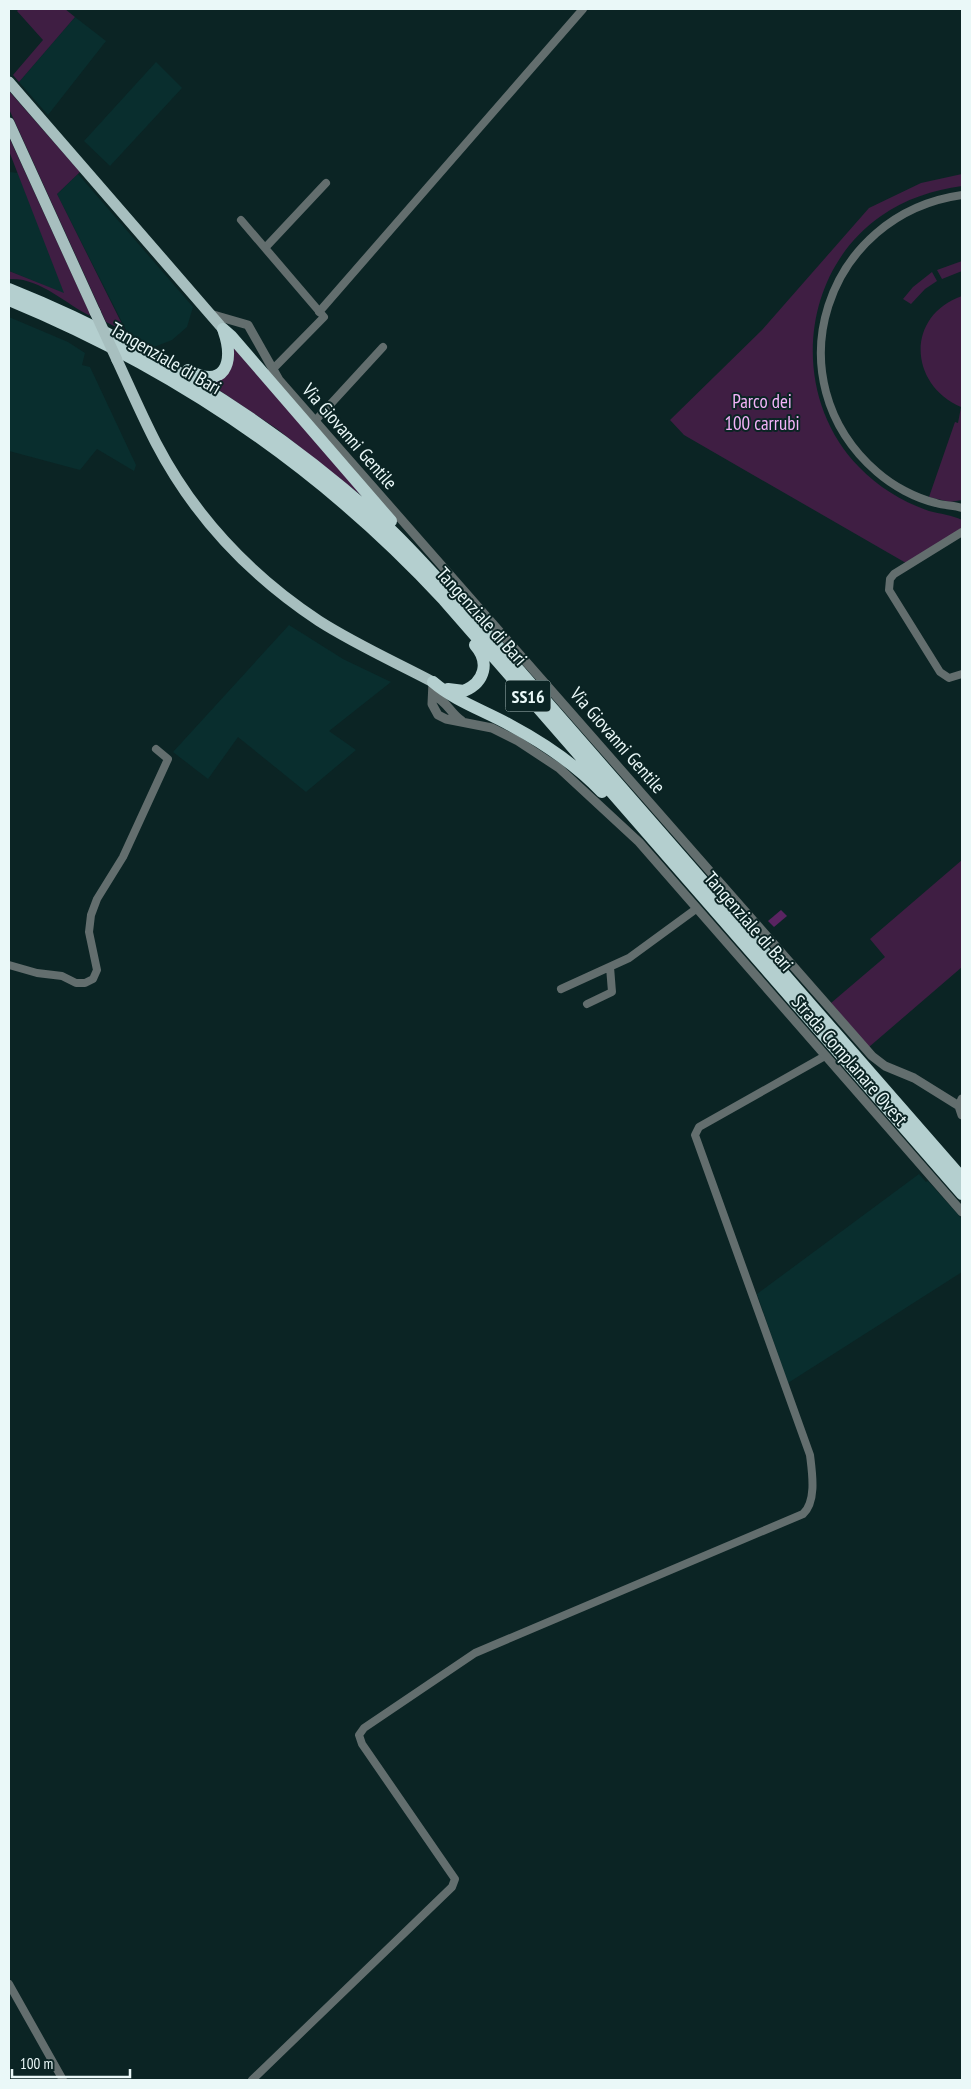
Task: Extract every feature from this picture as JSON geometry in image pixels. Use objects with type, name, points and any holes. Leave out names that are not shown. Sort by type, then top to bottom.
[{"type":"highway","name":"Tangenziale di Bari","points":[[9,289],[88,323],[217,396],[307,460],[356,499],[426,566],[962,1178]]},
{"type":"highway","name":"Tangenziale di Bari","points":[[9,300],[120,352],[172,380],[259,436],[350,508],[392,546],[444,600],[962,1194]]},
{"type":"highway","points":[[125,343],[163,356],[197,376],[212,377],[225,368],[229,358],[230,348],[223,329]]},
{"type":"highway","points":[[223,329],[231,336],[426,566]]},
{"type":"highway","points":[[433,688],[464,691],[476,684],[484,671],[483,656],[449,614],[444,600]]},
{"type":"highway","name":"SS16","points":[[433,688],[443,691],[510,725],[542,745],[586,778],[624,815],[635,819]]},
{"type":"main road","points":[[9,82],[223,329]]},
{"type":"main road","points":[[9,123],[152,436],[173,472],[204,517],[267,582],[321,622],[433,688]]},
{"type":"street","points":[[319,312],[583,9]]},
{"type":"street","points":[[265,248],[326,182]]},
{"type":"street","points":[[962,195],[939,199],[908,211],[886,224],[869,238],[847,264],[834,288],[821,341],[824,382],[828,401],[846,436],[858,452],[877,472],[902,488],[927,501],[962,508]]},
{"type":"street","points":[[241,220],[324,317],[272,370]]},
{"type":"street","points":[[210,314],[241,321]]},
{"type":"street","points":[[223,329],[241,321]]},
{"type":"street","name":"Via Giovanni Gentile","points":[[241,321],[254,332],[272,370],[315,421],[872,1056],[885,1066],[914,1078],[961,1107]]},
{"type":"street","points":[[315,421],[383,347]]},
{"type":"street","points":[[962,532],[894,574],[888,584],[889,590],[940,672],[949,678],[962,674]]},
{"type":"street","points":[[433,688],[446,702],[451,712],[465,722]]},
{"type":"street","name":"Strada Complanare Ovest","points":[[433,688],[432,704],[438,715],[492,728],[518,741],[560,768],[639,842],[962,1212]]},
{"type":"street","points":[[9,965],[37,973],[62,976],[76,983],[85,983],[93,979],[97,970],[89,932],[91,915],[97,899],[126,851],[168,759],[156,749]]},
{"type":"street","points":[[561,989],[629,958],[696,909]]},
{"type":"street","points":[[587,1004],[612,992],[610,967]]},
{"type":"street","points":[[252,2080],[438,1900],[452,1886],[455,1879],[362,1744],[359,1735],[364,1728],[475,1653],[803,1514],[808,1509],[812,1481],[810,1455],[696,1135],[699,1127],[825,1056]]},
{"type":"street","points":[[9,1984],[63,2080]]},
{"type":"shaded area","points":[[75,17],[106,41],[48,115],[19,82]]},
{"type":"shaded area","points":[[156,62],[182,88],[110,166],[84,141]]},
{"type":"shaded area","points":[[9,172],[18,173],[65,294],[9,271]]},
{"type":"shaded area","points":[[78,174],[193,307],[187,327],[172,340],[154,347],[127,332],[57,194]]},
{"type":"shaded area","points":[[9,317],[68,342],[85,353],[82,365],[90,367],[136,465],[134,471],[97,449],[80,470],[9,451]]},
{"type":"shaded area","points":[[289,625],[343,659],[391,682],[329,731],[356,750],[306,792],[238,737],[208,779],[173,752]]},
{"type":"shaded area","points":[[781,910],[787,916],[774,927],[768,921]]},
{"type":"shaded area","points":[[919,1174],[926,1182],[928,1181],[962,1219],[962,1272],[788,1383],[757,1294]]},
{"type":"green space","points":[[19,9],[65,9],[75,17],[19,82],[13,75],[43,40],[17,11]]},
{"type":"green space","points":[[9,91],[80,172],[57,194],[126,332],[106,322],[9,109]]},
{"type":"green space","points":[[9,137],[91,316],[52,292],[31,282],[9,279],[9,271],[64,293],[9,151]]},
{"type":"green space","name":"Parco dei 100 carrubi","points":[[962,174],[962,186],[930,193],[890,210],[854,240],[833,269],[820,302],[813,337],[814,372],[822,406],[837,438],[859,467],[874,481],[900,498],[929,511],[962,520],[962,529],[906,563],[684,435],[670,420],[762,330],[869,208],[921,183]]},
{"type":"green space","points":[[962,261],[962,271],[942,279],[937,270]]},
{"type":"green space","points":[[932,272],[937,281],[925,289],[911,304],[903,299],[913,287]]},
{"type":"green space","points":[[962,296],[962,500],[950,502],[929,497],[955,422],[958,423],[961,407],[944,397],[931,383],[923,367],[921,351],[923,334],[930,319],[943,306]]},
{"type":"green space","points":[[234,348],[367,500],[277,429],[207,382]]},
{"type":"green space","points":[[962,860],[962,967],[869,1047],[831,1003],[885,957],[870,939]]}]
